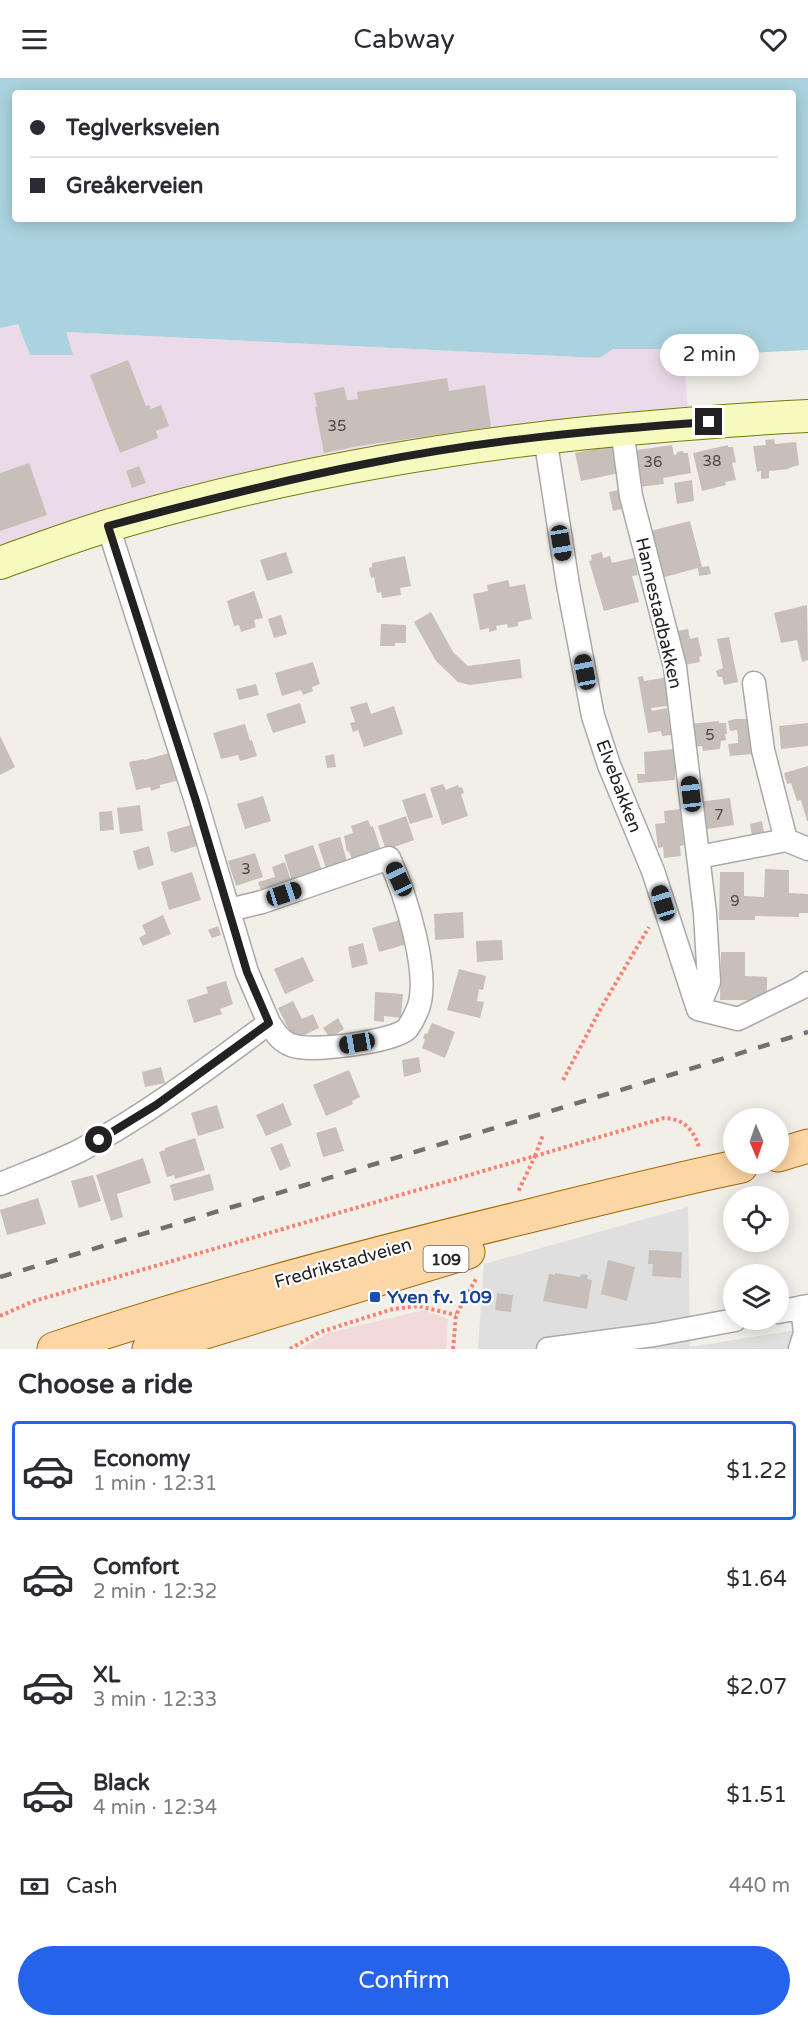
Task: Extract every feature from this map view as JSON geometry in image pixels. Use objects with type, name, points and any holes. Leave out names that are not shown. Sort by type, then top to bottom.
[{"type":"main road","points":[[0,563],[108,526],[216,497],[367,464],[544,437],[808,416]]},
{"type":"main road","points":[[789,1152],[808,1146]]},
{"type":"main road","name":"Fredrikstadveien","points":[[54,1349],[149,1343],[411,1244],[652,1184],[723,1169]]},
{"type":"street","name":"Hannestadbakken","points":[[622,429],[632,496],[675,666],[699,856],[710,982],[698,1009]]},
{"type":"street","name":"Elvebakken","points":[[544,437],[568,585],[593,716],[609,765],[653,871],[698,1009]]},
{"type":"street","points":[[108,526],[247,972],[269,1023],[283,1041],[300,1048],[319,1049],[390,1037],[407,1029],[418,1011],[422,980],[418,948],[399,879],[389,858],[273,898],[229,910]]},
{"type":"street","points":[[754,683],[763,750],[786,840]]},
{"type":"street","points":[[699,856],[786,840],[808,849]]},
{"type":"street","points":[[698,1009],[738,1019],[808,983]]},
{"type":"street","points":[[0,1184],[79,1150],[118,1129],[156,1105],[269,1023]]},
{"type":"street","points":[[789,1310],[805,1307],[805,1333],[800,1349]]},
{"type":"street","points":[[548,1349],[654,1335],[723,1322]]},
{"type":"path","points":[[563,1080],[601,1008],[663,903]]},
{"type":"path","points":[[0,1316],[34,1301],[664,1118],[679,1120],[686,1125],[695,1136],[699,1147]]},
{"type":"path","points":[[517,1196],[543,1135]]},
{"type":"path","points":[[453,1349],[456,1314],[478,1274]]},
{"type":"path","points":[[290,1349],[320,1332],[354,1319],[393,1309],[418,1306],[456,1314]]},
{"type":"shaded area","points":[[18,324],[30,355],[72,354],[65,332],[599,358],[612,349],[683,349],[689,424],[479,446],[0,563],[0,328]]},
{"type":"shaded area","points":[[688,1207],[690,1347],[808,1328],[808,1349],[478,1349],[484,1264]]},
{"type":"shaded area","points":[[424,1310],[448,1319],[446,1349],[300,1349],[328,1333]]},
{"type":"water","points":[[0,78],[808,78],[808,350],[684,356],[683,349],[613,349],[599,358],[66,332],[73,355],[30,355],[18,324],[0,328]]},
{"type":"building","points":[[128,360],[146,406],[149,405],[151,409],[161,405],[169,426],[156,431],[158,438],[120,453],[90,375]]},
{"type":"building","points":[[447,378],[449,391],[485,385],[491,427],[324,453],[314,393],[344,387],[347,400],[350,400],[358,399],[357,392]]},
{"type":"building","points":[[774,439],[775,444],[796,442],[799,465],[789,469],[769,471],[769,478],[761,479],[761,471],[757,472],[753,446],[766,445],[765,440]]},
{"type":"building","points":[[619,444],[624,472],[581,481],[575,453]]},
{"type":"building","points":[[672,445],[674,455],[683,451],[688,453],[691,473],[663,478],[664,484],[639,487],[630,451]]},
{"type":"building","points":[[728,445],[728,447],[733,447],[736,462],[732,463],[736,480],[702,491],[693,453]]},
{"type":"building","points":[[29,463],[47,515],[0,531],[0,473]]},
{"type":"building","points":[[139,466],[146,483],[132,488],[126,471]]},
{"type":"building","points":[[692,480],[694,501],[677,504],[674,483]]},
{"type":"building","points":[[623,489],[627,508],[613,511],[609,492]]},
{"type":"building","points":[[690,521],[702,567],[709,566],[711,574],[699,576],[698,568],[661,578],[650,531]]},
{"type":"building","points":[[286,552],[293,573],[267,581],[260,560]]},
{"type":"building","points":[[602,552],[603,558],[610,556],[612,563],[634,558],[638,575],[632,576],[639,602],[604,611],[589,561],[592,560],[591,555]]},
{"type":"building","points":[[405,556],[411,586],[400,588],[401,595],[382,598],[381,592],[377,593],[374,577],[371,578],[369,568],[372,567],[372,563]]},
{"type":"building","points":[[508,580],[510,587],[525,584],[532,619],[518,622],[518,626],[508,628],[507,624],[496,626],[497,630],[489,632],[489,628],[480,630],[473,594],[488,591],[487,585]]},
{"type":"building","points":[[254,591],[263,618],[254,620],[256,627],[241,632],[239,625],[234,626],[227,601]]},
{"type":"building","points":[[807,605],[808,660],[802,662],[797,640],[781,643],[774,613]]},
{"type":"building","points":[[431,612],[453,652],[468,666],[520,659],[522,678],[470,685],[458,682],[436,661],[414,622]]},
{"type":"building","points":[[281,615],[287,634],[274,638],[268,619]]},
{"type":"building","points":[[381,624],[406,625],[406,643],[380,646]]},
{"type":"building","points":[[688,629],[690,639],[698,637],[702,656],[699,657],[700,662],[679,666],[673,632]]},
{"type":"building","points":[[729,637],[738,682],[724,685],[722,677],[718,677],[716,671],[723,668],[717,639]]},
{"type":"building","points":[[313,662],[320,684],[312,687],[313,691],[303,695],[301,690],[282,696],[275,673]]},
{"type":"building","points":[[643,676],[644,681],[669,677],[673,705],[651,708],[652,711],[667,708],[671,735],[662,736],[661,731],[648,733],[638,677]]},
{"type":"building","points":[[256,684],[259,695],[239,700],[236,689]]},
{"type":"building","points":[[367,702],[371,714],[394,706],[403,734],[364,747],[358,730],[353,732],[350,723],[355,722],[350,707]]},
{"type":"building","points":[[300,703],[306,723],[273,733],[266,714]]},
{"type":"building","points":[[747,719],[753,754],[730,756],[728,744],[738,743],[738,736],[737,730],[730,731],[728,721]]},
{"type":"building","points":[[719,721],[719,723],[726,723],[727,734],[725,734],[726,740],[721,741],[720,749],[703,751],[702,746],[692,747],[690,724]]},
{"type":"building","points":[[808,723],[808,746],[781,749],[779,726]]},
{"type":"building","points":[[245,724],[257,756],[240,761],[238,755],[221,759],[213,733]]},
{"type":"building","points":[[0,736],[15,767],[0,775]]},
{"type":"building","points":[[674,749],[674,755],[679,755],[680,762],[675,762],[675,780],[638,783],[637,774],[645,774],[644,752]]},
{"type":"building","points":[[173,752],[180,780],[160,785],[160,788],[151,791],[150,787],[136,790],[129,762]]},
{"type":"building","points":[[334,754],[336,767],[327,768],[325,756]]},
{"type":"building","points":[[808,766],[807,821],[801,800],[797,801],[791,783],[787,784],[784,773]]},
{"type":"building","points":[[443,784],[446,790],[458,785],[459,788],[462,787],[464,793],[461,794],[468,816],[442,825],[430,788]]},
{"type":"building","points":[[425,793],[433,817],[410,824],[402,800]]},
{"type":"building","points":[[263,796],[271,821],[245,829],[237,804]]},
{"type":"building","points":[[730,798],[734,825],[701,830],[698,802]]},
{"type":"building","points":[[140,805],[143,831],[120,834],[117,808]]},
{"type":"building","points":[[680,809],[684,845],[680,846],[681,856],[664,858],[663,847],[658,848],[655,824],[665,823],[664,811]]},
{"type":"building","points":[[112,811],[114,830],[100,831],[99,812]]},
{"type":"building","points":[[406,816],[414,840],[386,850],[378,826]]},
{"type":"building","points":[[368,820],[371,827],[373,826],[381,851],[352,860],[349,851],[347,852],[344,836],[353,833],[351,826]]},
{"type":"building","points":[[762,821],[765,838],[753,840],[750,824]]},
{"type":"building","points":[[194,824],[200,845],[171,852],[167,832]]},
{"type":"building","points":[[340,837],[349,868],[328,874],[318,844]]},
{"type":"building","points":[[313,845],[322,871],[292,881],[284,855]]},
{"type":"building","points":[[149,846],[154,865],[138,870],[133,851]]},
{"type":"building","points":[[255,853],[263,877],[236,886],[228,861]]},
{"type":"building","points":[[285,862],[293,886],[263,895],[258,882],[275,877],[272,867]]},
{"type":"building","points":[[765,869],[789,870],[789,893],[808,894],[808,913],[799,913],[799,917],[755,916],[755,920],[719,920],[720,872],[744,872],[744,896],[764,897]]},
{"type":"building","points":[[192,872],[201,900],[169,910],[161,882]]},
{"type":"building","points":[[463,912],[464,938],[435,940],[434,914]]},
{"type":"building","points":[[163,915],[171,934],[143,946],[139,938],[146,934],[142,925]]},
{"type":"building","points":[[400,920],[407,944],[379,952],[372,928]]},
{"type":"building","points":[[218,926],[221,935],[212,938],[208,930]]},
{"type":"building","points":[[502,940],[503,960],[477,962],[476,941]]},
{"type":"building","points":[[363,943],[368,964],[352,968],[348,947]]},
{"type":"building","points":[[721,952],[745,952],[745,976],[767,977],[767,996],[755,996],[755,1000],[720,1000]]},
{"type":"building","points":[[303,957],[314,981],[285,994],[274,969]]},
{"type":"building","points":[[459,969],[486,976],[483,990],[479,989],[477,1001],[484,1002],[480,1018],[447,1010]]},
{"type":"building","points":[[226,981],[233,1004],[220,1009],[222,1014],[194,1023],[187,1000],[208,993],[206,987]]},
{"type":"building","points":[[375,992],[403,994],[401,1018],[384,1016],[384,1022],[374,1021]]},
{"type":"building","points":[[293,1001],[302,1019],[313,1014],[319,1028],[294,1040],[278,1008]]},
{"type":"building","points":[[338,1018],[344,1029],[330,1038],[323,1028]]},
{"type":"building","points":[[432,1023],[455,1032],[445,1058],[422,1048],[425,1033],[427,1034]]},
{"type":"building","points":[[419,1057],[421,1072],[404,1077],[402,1060]]},
{"type":"building","points":[[161,1067],[165,1083],[145,1087],[142,1072]]},
{"type":"building","points":[[349,1070],[360,1097],[352,1101],[353,1104],[326,1116],[313,1085]]},
{"type":"building","points":[[283,1103],[292,1125],[266,1136],[256,1115]]},
{"type":"building","points":[[217,1105],[224,1128],[198,1136],[191,1113]]},
{"type":"building","points":[[336,1127],[344,1151],[323,1157],[316,1133]]},
{"type":"building","points":[[195,1138],[205,1170],[175,1179],[174,1175],[167,1177],[159,1152]]},
{"type":"building","points":[[282,1143],[291,1166],[280,1171],[270,1148]]},
{"type":"building","points":[[143,1158],[151,1183],[117,1194],[123,1217],[111,1221],[96,1175]]},
{"type":"building","points":[[210,1174],[214,1190],[174,1201],[170,1185]]},
{"type":"building","points":[[93,1175],[101,1201],[79,1208],[71,1181]]},
{"type":"building","points":[[38,1198],[46,1224],[7,1235],[0,1210]]},
{"type":"building","points":[[649,1250],[682,1252],[681,1278],[652,1276],[653,1264],[648,1264]]},
{"type":"building","points":[[608,1260],[635,1267],[627,1301],[601,1294]]},
{"type":"building","points":[[555,1273],[580,1277],[581,1274],[588,1275],[587,1279],[592,1280],[587,1309],[543,1301],[549,1274],[555,1275]]},
{"type":"building","points":[[497,1293],[513,1295],[511,1312],[495,1310]]},
{"type":"railway","points":[[0,1277],[808,1032]]},
{"type":"place","name":"Yven fv. 109","points":[[375,1297]]},
{"type":"route","points":[[99,1140],[156,1105],[269,1023],[247,972],[196,801],[108,526],[216,497],[429,453],[544,437],[709,422]]}]
